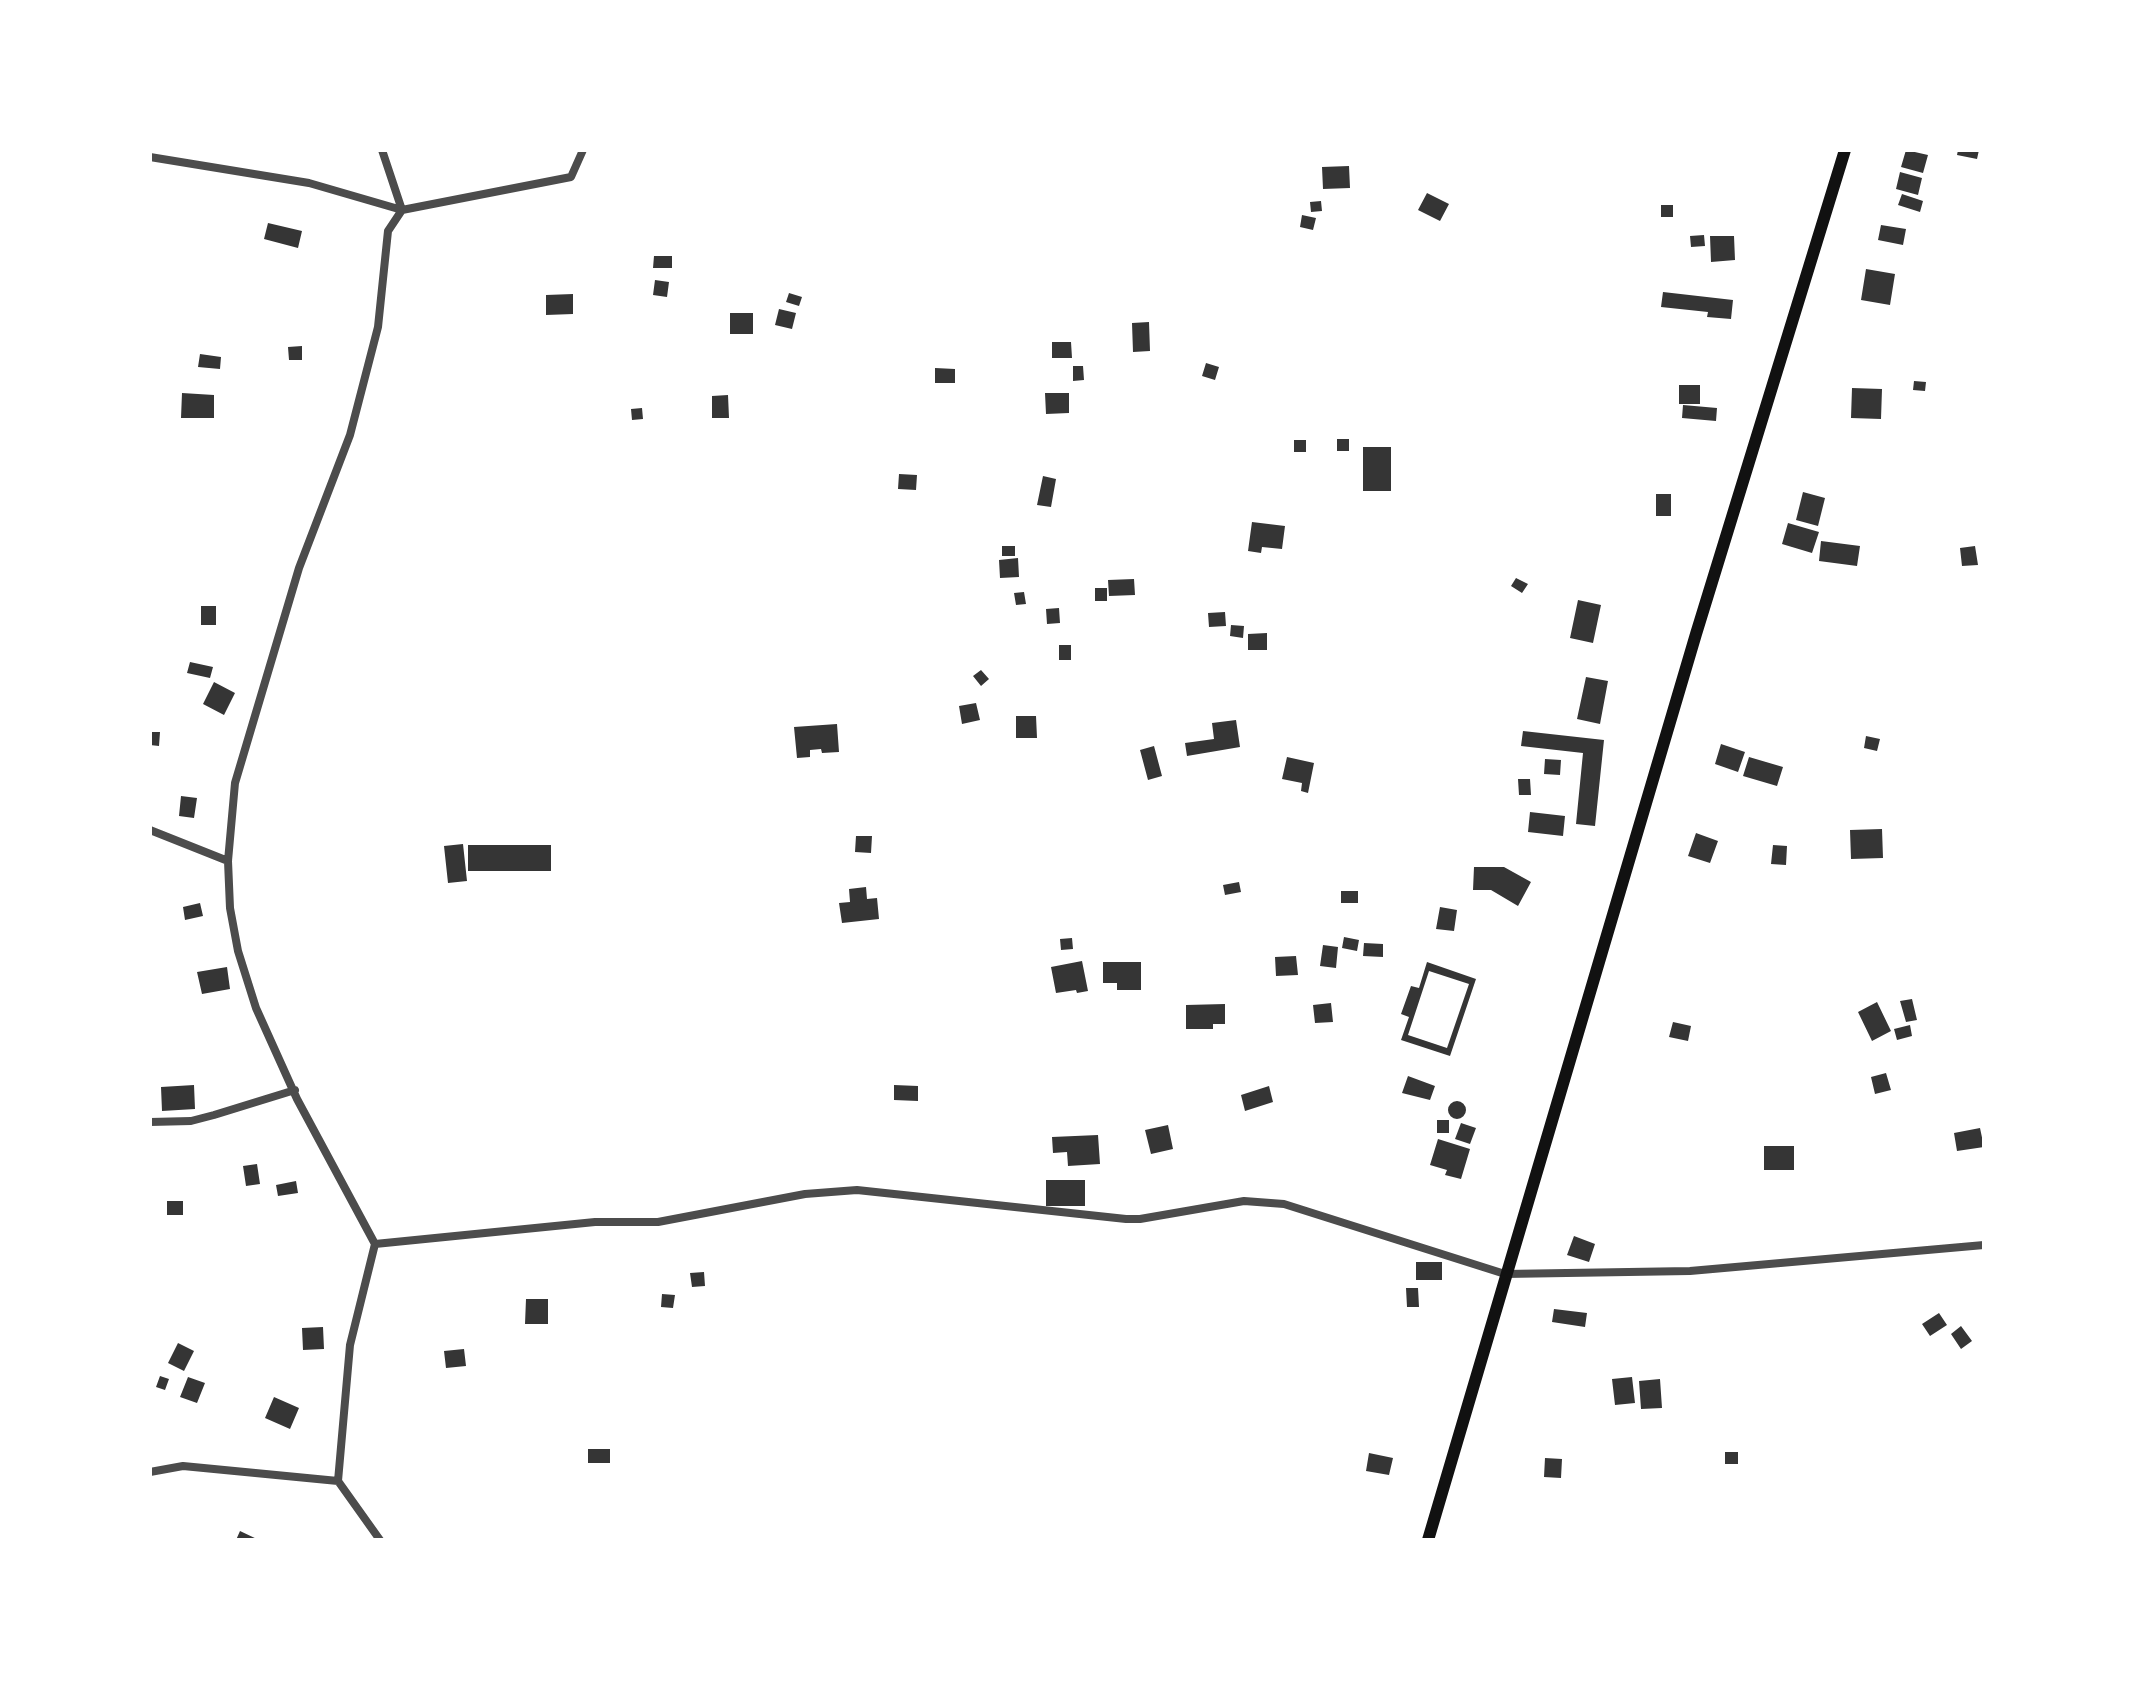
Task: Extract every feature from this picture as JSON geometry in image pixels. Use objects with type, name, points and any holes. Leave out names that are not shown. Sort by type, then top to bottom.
[{"type":"main road","points":[[1428,1540],[1692,649],[1845,150]]},
{"type":"street","points":[[382,150],[402,210]]},
{"type":"street","points":[[150,157],[309,183],[402,210],[571,177],[583,150]]},
{"type":"street","points":[[380,1540],[338,1481],[350,1345],[375,1244],[308,1121],[256,1008],[238,951],[230,908],[228,861],[235,783],[299,568],[350,435],[378,327],[388,231],[402,210]]},
{"type":"street","points":[[150,830],[228,861]]},
{"type":"street","points":[[150,1122],[191,1121],[295,1090]]},
{"type":"street","points":[[375,1244],[595,1222],[658,1222],[805,1194],[857,1190],[1126,1219],[1244,1201],[1284,1204],[1505,1274],[1690,1271],[1984,1245]]},
{"type":"street","points":[[150,1472],[183,1466],[338,1481]]},
{"type":"building","points":[[1906,150],[1928,155],[1923,173],[1901,167]]},
{"type":"building","points":[[1958,150],[1979,150],[1977,159],[1957,155]]},
{"type":"building","points":[[1349,166],[1350,188],[1323,189],[1322,167]]},
{"type":"building","points":[[1900,172],[1922,178],[1918,195],[1896,189]]},
{"type":"building","points":[[1427,193],[1449,204],[1440,221],[1418,210]]},
{"type":"building","points":[[1902,194],[1923,201],[1920,212],[1898,205]]},
{"type":"building","points":[[1321,201],[1322,211],[1311,212],[1310,202]]},
{"type":"building","points":[[1661,205],[1673,205],[1673,217],[1661,217]]},
{"type":"building","points":[[1302,215],[1316,218],[1313,230],[1300,227]]},
{"type":"building","points":[[268,223],[302,231],[298,248],[264,239]]},
{"type":"building","points":[[1881,225],[1906,229],[1903,245],[1878,240]]},
{"type":"building","points":[[1704,235],[1705,246],[1691,247],[1690,236]]},
{"type":"building","points":[[1710,236],[1734,236],[1735,260],[1711,262]]},
{"type":"building","points":[[654,256],[672,256],[672,268],[653,268]]},
{"type":"building","points":[[1866,269],[1895,274],[1890,305],[1861,300]]},
{"type":"building","points":[[655,280],[669,282],[667,297],[653,295]]},
{"type":"building","points":[[1663,292],[1733,300],[1731,319],[1707,317],[1708,312],[1661,307]]},
{"type":"building","points":[[789,293],[802,297],[799,306],[786,302]]},
{"type":"building","points":[[573,294],[573,314],[546,315],[546,295]]},
{"type":"building","points":[[779,309],[796,313],[792,329],[775,325]]},
{"type":"building","points":[[730,313],[753,313],[753,334],[730,334]]},
{"type":"building","points":[[1149,322],[1150,351],[1133,352],[1132,323]]},
{"type":"building","points":[[1052,342],[1071,342],[1072,358],[1052,358]]},
{"type":"building","points":[[302,346],[302,360],[289,360],[288,347]]},
{"type":"building","points":[[200,354],[221,357],[220,369],[198,367]]},
{"type":"building","points":[[1206,363],[1219,367],[1215,380],[1202,376]]},
{"type":"building","points":[[1073,366],[1083,366],[1084,380],[1073,381]]},
{"type":"building","points":[[935,368],[955,369],[955,383],[935,383]]},
{"type":"building","points":[[1914,381],[1926,382],[1925,391],[1913,390]]},
{"type":"building","points":[[1679,385],[1700,385],[1700,404],[1679,404]]},
{"type":"building","points":[[1852,388],[1882,389],[1881,419],[1851,418]]},
{"type":"building","points":[[182,393],[214,395],[214,418],[181,418]]},
{"type":"building","points":[[1045,393],[1069,393],[1069,413],[1046,414]]},
{"type":"building","points":[[728,395],[729,418],[712,418],[712,396]]},
{"type":"building","points":[[1683,405],[1717,408],[1716,421],[1682,418]]},
{"type":"building","points":[[642,408],[643,419],[632,420],[631,409]]},
{"type":"building","points":[[1337,439],[1349,439],[1349,451],[1337,451]]},
{"type":"building","points":[[1294,440],[1306,440],[1306,452],[1294,452]]},
{"type":"building","points":[[1363,447],[1391,447],[1391,491],[1363,491]]},
{"type":"building","points":[[899,474],[917,475],[916,490],[898,489]]},
{"type":"building","points":[[1043,476],[1056,479],[1051,507],[1037,505]]},
{"type":"building","points":[[1803,492],[1825,498],[1818,526],[1796,520]]},
{"type":"building","points":[[1656,494],[1671,494],[1671,516],[1656,516]]},
{"type":"building","points":[[1252,522],[1285,526],[1282,549],[1262,547],[1261,553],[1248,551]]},
{"type":"building","points":[[1788,523],[1819,532],[1812,553],[1782,544]]},
{"type":"building","points":[[1821,541],[1860,546],[1857,566],[1819,561]]},
{"type":"building","points":[[1002,546],[1015,546],[1015,556],[1002,556]]},
{"type":"building","points":[[1975,546],[1978,565],[1962,566],[1960,548]]},
{"type":"building","points":[[1018,558],[1019,577],[1000,578],[999,560]]},
{"type":"building","points":[[1516,578],[1528,584],[1522,593],[1511,586]]},
{"type":"building","points":[[1134,579],[1135,595],[1109,596],[1108,580]]},
{"type":"building","points":[[1095,588],[1107,588],[1107,601],[1095,601]]},
{"type":"building","points":[[1024,592],[1026,604],[1016,605],[1014,593]]},
{"type":"building","points":[[1578,600],[1601,605],[1593,643],[1570,638]]},
{"type":"building","points":[[201,606],[216,606],[216,625],[201,625]]},
{"type":"building","points":[[1059,608],[1060,623],[1047,624],[1046,609]]},
{"type":"building","points":[[1225,612],[1226,626],[1209,627],[1208,613]]},
{"type":"building","points":[[1231,625],[1244,626],[1243,638],[1230,636]]},
{"type":"building","points":[[1267,633],[1267,650],[1248,650],[1248,634]]},
{"type":"building","points":[[1059,645],[1071,645],[1071,660],[1059,660]]},
{"type":"building","points":[[190,662],[213,667],[210,678],[187,673]]},
{"type":"building","points":[[981,670],[989,679],[981,686],[973,676]]},
{"type":"building","points":[[1586,677],[1608,681],[1600,724],[1577,719]]},
{"type":"building","points":[[214,682],[235,693],[224,715],[203,704]]},
{"type":"building","points":[[976,703],[980,720],[962,724],[959,706]]},
{"type":"building","points":[[1016,716],[1036,716],[1037,738],[1016,738]]},
{"type":"building","points":[[1236,720],[1240,747],[1187,756],[1185,743],[1214,739],[1212,723]]},
{"type":"building","points":[[837,724],[839,752],[810,750],[810,757],[797,758],[794,727]]},
{"type":"building","points":[[1523,731],[1604,740],[1595,826],[1576,824],[1583,753],[1521,746]]},
{"type":"building","points":[[150,732],[160,732],[159,746],[150,745]]},
{"type":"building","points":[[1866,736],[1880,739],[1877,751],[1864,748]]},
{"type":"building","points":[[1721,744],[1745,752],[1738,772],[1715,764]]},
{"type":"building","points":[[1154,746],[1162,776],[1148,780],[1140,750]]},
{"type":"building","points":[[1287,757],[1314,763],[1308,793],[1301,791],[1302,783],[1282,779]]},
{"type":"building","points":[[1749,757],[1783,767],[1777,786],[1743,776]]},
{"type":"building","points":[[1545,759],[1561,760],[1560,775],[1544,774]]},
{"type":"building","points":[[1518,779],[1530,779],[1531,795],[1519,795]]},
{"type":"building","points":[[181,796],[197,798],[194,818],[179,816]]},
{"type":"building","points":[[1530,812],[1565,816],[1563,836],[1528,832]]},
{"type":"building","points":[[1882,829],[1883,858],[1851,859],[1850,830]]},
{"type":"building","points":[[1696,833],[1718,841],[1710,863],[1688,856]]},
{"type":"building","points":[[856,836],[872,836],[871,853],[855,852]]},
{"type":"building","points":[[463,844],[467,881],[448,883],[444,846]]},
{"type":"building","points":[[468,845],[551,845],[551,871],[468,871]]},
{"type":"building","points":[[1773,845],[1787,846],[1786,865],[1771,864]]},
{"type":"building","points":[[1474,867],[1504,867],[1531,882],[1518,906],[1491,890],[1473,890]]},
{"type":"building","points":[[1239,882],[1241,892],[1225,895],[1223,885]]},
{"type":"building","points":[[866,887],[867,899],[877,898],[879,919],[842,923],[839,903],[850,902],[849,889]]},
{"type":"building","points":[[1341,891],[1358,891],[1358,903],[1341,903]]},
{"type":"building","points":[[200,903],[203,916],[185,920],[183,907]]},
{"type":"building","points":[[1440,907],[1457,910],[1454,931],[1436,929]]},
{"type":"building","points":[[1344,937],[1359,940],[1357,951],[1342,948]]},
{"type":"building","points":[[1072,938],[1073,949],[1061,950],[1060,939]]},
{"type":"building","points":[[1364,943],[1383,944],[1383,957],[1363,956]]},
{"type":"building","points":[[1323,945],[1338,947],[1336,968],[1320,966]]},
{"type":"building","points":[[1296,956],[1298,975],[1276,976],[1275,957]]},
{"type":"building","points":[[1082,961],[1088,991],[1056,993],[1051,967]]},
{"type":"building","points":[[1103,962],[1141,962],[1141,990],[1117,990],[1117,983],[1103,983]]},
{"type":"building","points":[[1427,962],[1476,979],[1450,1056],[1401,1040],[1409,1017],[1401,1014],[1411,986],[1419,988]],"holes":[[[1429,971],[1469,984],[1447,1048],[1408,1035]]]},
{"type":"building","points":[[227,967],[230,989],[202,994],[197,972]]},
{"type":"building","points":[[1912,999],[1917,1020],[1906,1022],[1900,1001]]},
{"type":"building","points":[[1877,1002],[1891,1031],[1872,1041],[1858,1012]]},
{"type":"building","points":[[1331,1003],[1333,1022],[1315,1023],[1313,1005]]},
{"type":"building","points":[[1225,1004],[1225,1024],[1213,1024],[1213,1029],[1186,1029],[1186,1005]]},
{"type":"building","points":[[1673,1022],[1691,1026],[1688,1041],[1669,1037]]},
{"type":"building","points":[[1910,1025],[1912,1036],[1897,1040],[1894,1029]]},
{"type":"building","points":[[1886,1073],[1891,1090],[1875,1094],[1871,1077]]},
{"type":"building","points":[[1408,1076],[1435,1086],[1430,1100],[1402,1093]]},
{"type":"building","points":[[194,1085],[195,1109],[162,1111],[161,1087]]},
{"type":"building","points":[[894,1085],[918,1086],[918,1101],[894,1100]]},
{"type":"building","points":[[1269,1086],[1273,1102],[1245,1111],[1241,1095]]},
{"type":"building","points":[[1453,1101],[1461,1101],[1466,1110],[1464,1117],[1453,1119],[1448,1114],[1448,1106]]},
{"type":"building","points":[[1437,1120],[1449,1120],[1449,1133],[1437,1133]]},
{"type":"building","points":[[1461,1123],[1476,1128],[1470,1144],[1455,1139]]},
{"type":"building","points":[[1168,1125],[1173,1149],[1151,1154],[1145,1130]]},
{"type":"building","points":[[1980,1128],[1984,1147],[1957,1151],[1954,1133]]},
{"type":"building","points":[[1098,1135],[1100,1164],[1068,1166],[1067,1152],[1053,1153],[1052,1137]]},
{"type":"building","points":[[1438,1139],[1470,1149],[1461,1179],[1445,1175],[1447,1170],[1430,1165]]},
{"type":"building","points":[[1764,1146],[1794,1146],[1794,1170],[1764,1170]]},
{"type":"building","points":[[257,1164],[260,1184],[246,1186],[243,1166]]},
{"type":"building","points":[[1046,1180],[1085,1180],[1085,1206],[1046,1206]]},
{"type":"building","points":[[296,1181],[298,1193],[278,1196],[276,1185]]},
{"type":"building","points":[[167,1201],[183,1201],[183,1215],[167,1215]]},
{"type":"building","points":[[1574,1236],[1595,1244],[1589,1262],[1567,1255]]},
{"type":"building","points":[[1416,1262],[1442,1262],[1442,1280],[1416,1280]]},
{"type":"building","points":[[704,1272],[705,1286],[692,1287],[690,1273]]},
{"type":"building","points":[[1406,1288],[1418,1288],[1419,1307],[1407,1307]]},
{"type":"building","points":[[662,1294],[675,1295],[673,1308],[661,1307]]},
{"type":"building","points":[[526,1299],[548,1299],[548,1324],[525,1324]]},
{"type":"building","points":[[1554,1309],[1587,1313],[1585,1327],[1552,1322]]},
{"type":"building","points":[[1939,1313],[1947,1325],[1930,1336],[1922,1324]]},
{"type":"building","points":[[1961,1326],[1972,1341],[1961,1349],[1951,1334]]},
{"type":"building","points":[[323,1327],[324,1349],[303,1350],[302,1328]]},
{"type":"building","points":[[178,1343],[194,1351],[184,1371],[168,1363]]},
{"type":"building","points":[[464,1349],[466,1366],[446,1368],[444,1351]]},
{"type":"building","points":[[160,1376],[169,1379],[165,1390],[156,1387]]},
{"type":"building","points":[[188,1377],[205,1383],[197,1403],[180,1397]]},
{"type":"building","points":[[1632,1377],[1635,1403],[1615,1405],[1612,1379]]},
{"type":"building","points":[[1660,1379],[1662,1408],[1641,1409],[1639,1381]]},
{"type":"building","points":[[274,1397],[299,1408],[290,1429],[265,1418]]},
{"type":"building","points":[[588,1449],[610,1449],[610,1463],[588,1463]]},
{"type":"building","points":[[1725,1452],[1738,1452],[1738,1464],[1725,1464]]},
{"type":"building","points":[[1369,1453],[1393,1458],[1389,1475],[1366,1471]]},
{"type":"building","points":[[1545,1458],[1562,1459],[1561,1478],[1544,1477]]},
{"type":"building","points":[[240,1531],[259,1540],[236,1540]]}]
